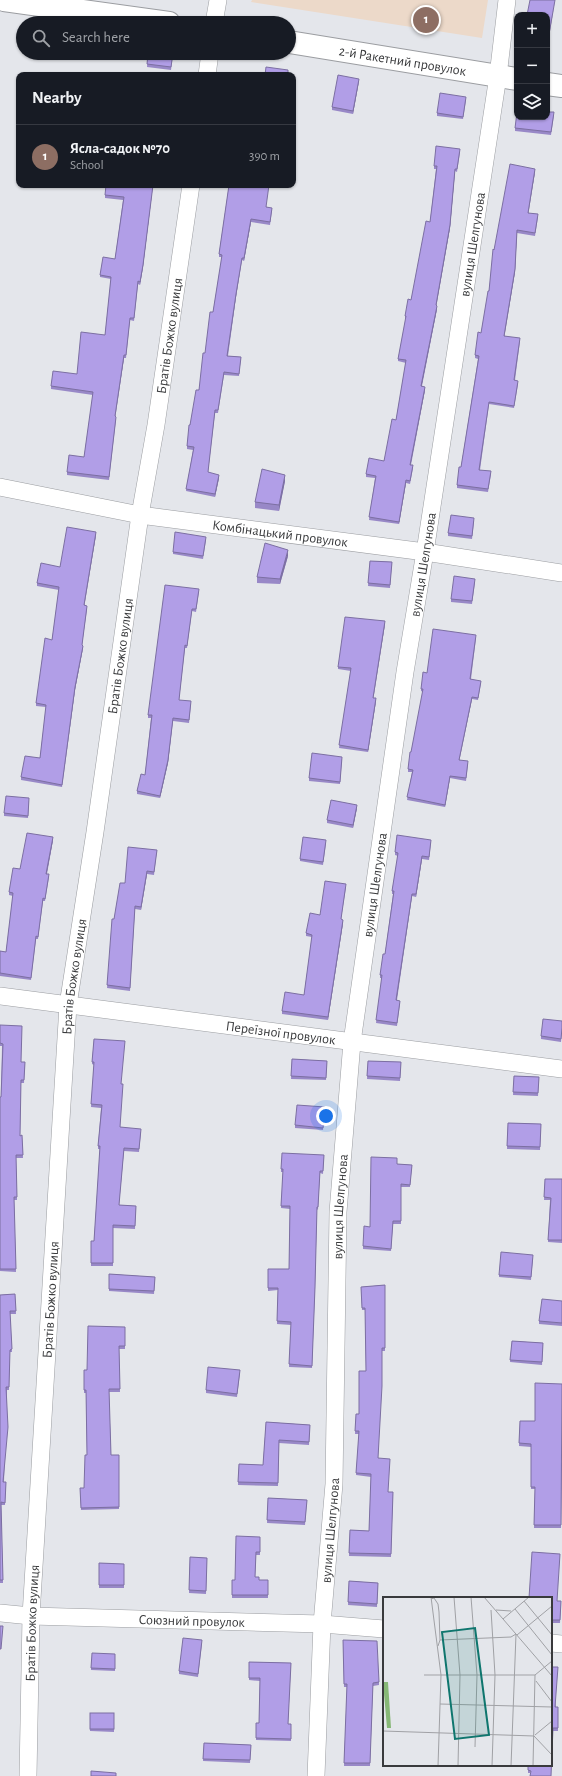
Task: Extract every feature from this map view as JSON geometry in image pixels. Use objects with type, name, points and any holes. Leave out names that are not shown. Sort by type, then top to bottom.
[{"type":"street","points":[[4,0],[119,16]]},
{"type":"street","points":[[215,16],[218,0]]},
{"type":"street","name":"вулиця Шелгунова","points":[[316,1776],[322,1624],[334,1484],[338,1212],[352,1042],[405,672],[507,78],[507,0]]},
{"type":"street","name":"2-й Ракетний провулок","points":[[296,43],[507,78]]},
{"type":"street","points":[[207,72],[209,60]]},
{"type":"street","points":[[550,84],[562,86]]},
{"type":"street","name":"Братів Божко вулиця","points":[[28,1776],[31,1616],[68,1005],[95,832],[140,515],[157,417],[191,188]]},
{"type":"street","name":"Комбінацький провулок","points":[[0,487],[140,515],[425,552],[562,573]]},
{"type":"street","name":"Переїзної провулок","points":[[0,996],[562,1069]]},
{"type":"street","name":"Союзний провулок","points":[[0,1613],[31,1616],[322,1624],[383,1629]]},
{"type":"street","points":[[552,1643],[562,1644]]},
{"type":"shaded area","points":[[252,0],[488,0],[482,38],[251,2]]},
{"type":"building","points":[[530,0],[555,0],[550,29],[550,12],[528,12]]},
{"type":"building","points":[[147,60],[172,60],[171,67],[147,64]]},
{"type":"building","points":[[266,67],[288,70],[288,72],[265,72]]},
{"type":"building","points":[[338,75],[359,79],[353,111],[332,107]]},
{"type":"building","points":[[440,93],[466,97],[463,117],[437,113]]},
{"type":"building","points":[[550,112],[554,112],[551,132],[515,128],[516,120],[550,120]]},
{"type":"building","points":[[436,146],[460,149],[457,169],[455,169],[450,225],[437,306],[421,386],[425,387],[410,465],[413,465],[410,481],[406,480],[399,522],[369,517],[376,476],[366,474],[369,458],[384,461],[392,419],[396,420],[406,360],[398,359],[408,299],[411,300],[426,221],[430,222],[437,166],[434,166]]},
{"type":"building","points":[[510,164],[535,169],[528,213],[538,214],[535,233],[517,230],[515,269],[504,336],[520,338],[514,380],[518,381],[514,406],[489,402],[479,470],[491,471],[488,489],[457,485],[479,356],[475,355],[478,332],[481,333],[489,291],[493,249],[494,250]]},
{"type":"building","points":[[106,188],[153,188],[143,265],[140,282],[138,281],[134,318],[130,318],[126,355],[124,355],[115,416],[109,477],[67,472],[69,455],[84,457],[93,392],[51,386],[53,371],[77,374],[81,332],[105,335],[111,277],[100,275],[103,257],[115,259],[124,197],[105,195]]},
{"type":"building","points":[[229,188],[269,188],[266,207],[272,208],[270,222],[251,219],[236,294],[227,356],[241,357],[239,374],[224,372],[218,410],[215,410],[208,472],[219,475],[215,494],[186,489],[194,447],[187,446],[189,425],[196,390],[199,390],[203,353],[205,353],[210,312],[213,312],[222,255],[219,254]]},
{"type":"building","points":[[262,469],[285,475],[279,505],[255,502]]},
{"type":"building","points":[[451,515],[474,518],[472,536],[448,533]]},
{"type":"building","points":[[67,527],[96,532],[84,605],[87,606],[83,646],[75,687],[62,785],[21,777],[25,756],[40,758],[46,705],[36,703],[45,638],[52,640],[59,587],[37,583],[41,563],[60,567]]},
{"type":"building","points":[[175,532],[206,537],[203,556],[173,552]]},
{"type":"building","points":[[265,543],[288,550],[280,579],[257,577]]},
{"type":"building","points":[[370,561],[392,562],[390,585],[368,583]]},
{"type":"building","points":[[454,576],[475,579],[472,601],[451,599]]},
{"type":"building","points":[[165,585],[199,589],[196,609],[192,609],[187,646],[185,645],[179,700],[191,701],[189,720],[173,718],[168,760],[160,796],[137,791],[141,774],[145,775],[152,715],[148,715]]},
{"type":"building","points":[[345,617],[385,621],[373,698],[376,698],[368,750],[339,745],[351,668],[338,667]]},
{"type":"building","points":[[433,629],[476,635],[470,679],[481,681],[478,698],[472,697],[459,760],[468,761],[466,778],[450,776],[445,805],[407,797],[413,770],[408,769],[410,752],[423,689],[421,689],[423,672],[427,673]]},
{"type":"building","points":[[312,753],[342,757],[340,782],[309,778]]},
{"type":"building","points":[[6,796],[29,798],[28,816],[4,813]]},
{"type":"building","points":[[331,800],[357,805],[353,825],[327,820]]},
{"type":"building","points":[[27,833],[53,837],[46,874],[49,874],[45,899],[43,898],[38,937],[36,936],[31,978],[0,973],[0,951],[6,952],[13,893],[9,892],[13,868],[20,869]]},
{"type":"building","points":[[397,835],[431,840],[429,857],[422,856],[416,894],[412,894],[396,1000],[400,1001],[397,1023],[376,1020],[382,975],[380,975],[383,954],[385,954],[394,891],[392,891],[398,853],[395,852]]},
{"type":"building","points":[[303,837],[326,840],[323,862],[300,859]]},
{"type":"building","points":[[128,847],[157,850],[154,872],[147,871],[141,907],[135,906],[130,988],[107,985],[112,919],[114,919],[120,883],[125,883]]},
{"type":"building","points":[[325,881],[346,884],[341,919],[343,920],[328,1017],[282,1011],[285,992],[304,995],[312,935],[306,933],[310,913],[320,915]]},
{"type":"building","points":[[543,1019],[562,1021],[561,1039],[541,1036]]},
{"type":"building","points":[[0,1025],[22,1026],[21,1062],[25,1062],[24,1080],[21,1080],[20,1136],[22,1135],[23,1155],[16,1155],[17,1197],[14,1197],[16,1269],[0,1269],[0,1097],[3,1044],[0,1043]]},
{"type":"building","points":[[94,1039],[125,1041],[121,1084],[123,1084],[120,1127],[141,1129],[139,1149],[124,1148],[119,1205],[136,1206],[135,1226],[113,1225],[113,1263],[91,1263],[91,1241],[94,1241],[100,1146],[98,1146],[102,1105],[91,1104]]},
{"type":"building","points":[[292,1059],[327,1061],[326,1078],[291,1076]]},
{"type":"building","points":[[368,1061],[401,1062],[400,1078],[367,1076]]},
{"type":"building","points":[[514,1076],[539,1077],[538,1093],[513,1092]]},
{"type":"building","points":[[297,1105],[325,1107],[323,1128],[295,1125]]},
{"type":"building","points":[[508,1123],[541,1124],[540,1147],[507,1146]]},
{"type":"building","points":[[282,1153],[324,1155],[323,1171],[320,1171],[317,1207],[312,1366],[289,1364],[291,1322],[277,1321],[278,1288],[268,1288],[268,1269],[289,1269],[290,1206],[281,1206],[283,1169],[281,1169]]},
{"type":"building","points":[[371,1157],[397,1158],[397,1164],[412,1165],[410,1185],[401,1184],[401,1221],[393,1221],[391,1249],[363,1246],[364,1226],[370,1227]]},
{"type":"building","points":[[545,1179],[562,1179],[562,1240],[548,1240],[551,1198],[544,1197]]},
{"type":"building","points":[[501,1252],[533,1255],[531,1277],[499,1275]]},
{"type":"building","points":[[109,1274],[155,1277],[154,1291],[109,1289]]},
{"type":"building","points":[[385,1285],[385,1348],[382,1348],[382,1386],[378,1458],[390,1459],[388,1492],[393,1492],[391,1554],[349,1553],[350,1530],[369,1531],[371,1474],[356,1473],[359,1431],[355,1431],[356,1414],[359,1414],[359,1371],[366,1371],[365,1308],[362,1308],[361,1287]]},
{"type":"building","points":[[15,1294],[16,1311],[10,1311],[12,1349],[10,1350],[9,1387],[6,1387],[8,1427],[3,1482],[6,1482],[5,1503],[1,1502],[3,1580],[0,1580],[0,1295]]},
{"type":"building","points":[[542,1299],[562,1301],[562,1323],[539,1321]]},
{"type":"building","points":[[88,1326],[125,1327],[125,1346],[119,1346],[120,1389],[109,1389],[111,1455],[119,1455],[119,1507],[81,1508],[80,1488],[84,1488],[85,1455],[87,1455],[86,1390],[84,1390],[84,1370],[87,1370]]},
{"type":"building","points":[[512,1341],[543,1343],[542,1362],[510,1360]]},
{"type":"building","points":[[208,1367],[240,1370],[237,1394],[206,1390]]},
{"type":"building","points":[[535,1383],[562,1384],[561,1525],[534,1525],[535,1487],[531,1487],[531,1444],[519,1443],[520,1421],[535,1421]]},
{"type":"building","points":[[266,1422],[310,1425],[309,1442],[279,1440],[278,1483],[238,1482],[239,1464],[263,1465]]},
{"type":"building","points":[[268,1498],[307,1500],[305,1522],[267,1520]]},
{"type":"building","points":[[236,1536],[260,1537],[260,1552],[256,1552],[255,1577],[259,1577],[259,1580],[268,1580],[268,1595],[232,1595],[232,1580],[235,1580]]},
{"type":"building","points":[[532,1552],[560,1554],[557,1601],[561,1601],[560,1620],[552,1620],[552,1597],[529,1597]]},
{"type":"building","points":[[190,1557],[207,1558],[206,1591],[189,1590]]},
{"type":"building","points":[[99,1563],[124,1564],[124,1585],[99,1585]]},
{"type":"building","points":[[349,1581],[378,1583],[377,1604],[348,1602]]},
{"type":"building","points":[[0,1626],[3,1626],[1,1649],[0,1649]]},
{"type":"building","points":[[183,1638],[202,1640],[198,1674],[179,1671]]},
{"type":"building","points":[[343,1640],[377,1641],[379,1682],[373,1683],[370,1763],[344,1763],[347,1684],[344,1684]]},
{"type":"building","points":[[92,1653],[115,1654],[115,1669],[91,1668]]},
{"type":"building","points":[[249,1662],[291,1663],[288,1724],[291,1724],[291,1739],[256,1738],[256,1723],[259,1723],[260,1678],[249,1678]]},
{"type":"building","points":[[552,1667],[558,1667],[555,1707],[558,1707],[558,1728],[553,1728],[552,1752]]},
{"type":"building","points":[[90,1713],[114,1713],[114,1729],[90,1729]]},
{"type":"building","points":[[204,1743],[251,1745],[250,1760],[203,1759]]},
{"type":"building","points":[[528,1766],[551,1766],[551,1776],[530,1776],[531,1771],[528,1770]]},
{"type":"building","points":[[91,1771],[116,1773],[116,1776],[91,1776]]},
{"type":"place","name":"Ясла-садок №70","points":[[426,20]]}]
